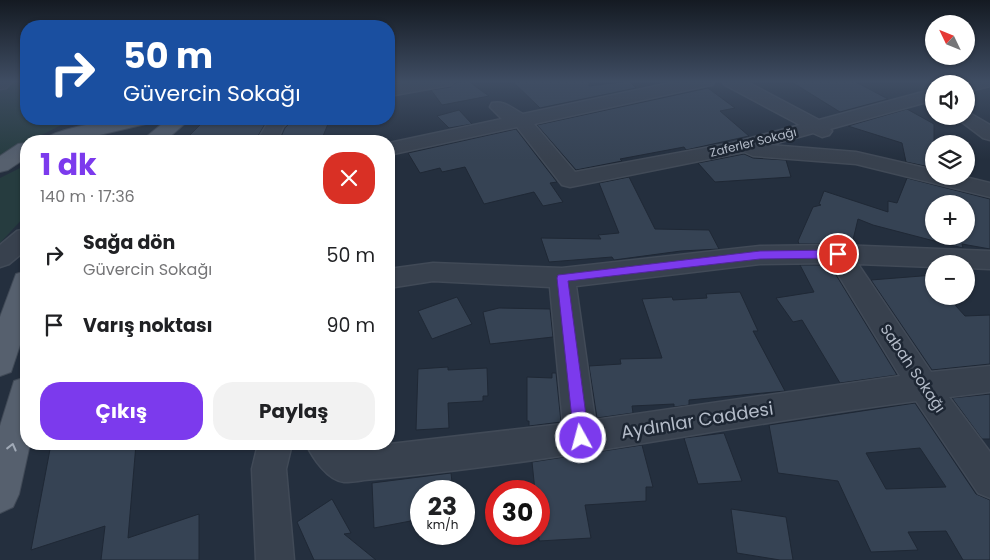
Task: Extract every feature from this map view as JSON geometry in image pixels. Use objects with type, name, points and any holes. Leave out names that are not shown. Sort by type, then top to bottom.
[{"type":"main road","points":[[54,135],[76,125]]},
{"type":"main road","points":[[72,135],[82,132],[113,129],[125,125]]},
{"type":"main road","points":[[160,135],[173,125]]},
{"type":"main road","points":[[2,163],[20,152]]},
{"type":"main road","points":[[2,163],[20,156]]},
{"type":"main road","points":[[0,362],[20,300]]},
{"type":"main road","points":[[0,494],[20,415]]},
{"type":"street","points":[[499,107],[509,115],[522,121]]},
{"type":"street","points":[[395,148],[586,107]]},
{"type":"street","points":[[781,107],[817,126],[856,158]]},
{"type":"street","name":"Zaferler Sokağı","points":[[522,121],[570,180],[734,149],[890,107]]},
{"type":"street","points":[[975,124],[990,134]]},
{"type":"street","points":[[734,149],[856,158],[990,190]]},
{"type":"street","points":[[0,258],[20,242]]},
{"type":"street","points":[[395,276],[433,272],[562,278],[760,255],[838,254],[990,260]]},
{"type":"street","name":"Sabah Sokağı","points":[[838,254],[923,385],[990,480]]},
{"type":"street","points":[[0,272],[20,260]]},
{"type":"street","points":[[562,278],[581,438]]},
{"type":"street","name":"Aydınlar Caddesi","points":[[329,450],[343,465],[399,462],[581,438],[923,385],[990,379]]},
{"type":"street","points":[[274,450],[269,468],[275,560]]},
{"type":"green space","points":[[0,107],[20,107],[20,125],[61,125],[42,135],[20,135],[20,146],[0,157]]},
{"type":"green space","points":[[20,168],[20,221],[0,243],[0,178]]},
{"type":"building","points":[[620,107],[734,107],[720,111],[749,136],[686,150],[684,147],[620,159],[622,161],[576,170],[537,125]]},
{"type":"building","points":[[832,107],[858,107],[840,112]]},
{"type":"building","points":[[907,109],[925,119],[925,125],[934,125],[934,135],[925,135],[925,166],[906,162],[902,143],[848,126]]},
{"type":"building","points":[[459,110],[472,124],[449,128],[437,116]]},
{"type":"building","points":[[200,125],[264,125],[259,135],[190,135]]},
{"type":"building","points":[[288,125],[328,125],[323,135],[282,135]]},
{"type":"building","points":[[516,129],[557,182],[550,183],[563,202],[543,206],[534,192],[484,204],[465,167],[442,172],[440,168],[420,173],[408,153]]},
{"type":"building","points":[[744,154],[753,158],[786,160],[791,177],[715,182],[698,163]]},
{"type":"building","points":[[629,177],[655,229],[709,230],[719,249],[681,251],[614,260],[612,257],[549,262],[541,238],[601,239],[598,235],[619,233],[599,183]]},
{"type":"building","points":[[907,178],[925,183],[925,185],[935,185],[974,195],[925,195],[925,238],[873,225],[858,219],[852,244],[799,244],[798,241],[813,207],[821,205],[819,204],[824,191],[888,212],[888,201],[897,203]]},
{"type":"building","points":[[975,195],[990,199],[990,249],[968,245],[975,245]]},
{"type":"building","points":[[951,245],[962,245],[963,248]]},
{"type":"building","points":[[800,265],[830,265],[897,375],[840,383],[802,320],[793,322],[776,298],[814,292]]},
{"type":"building","points":[[925,276],[925,305],[955,305],[965,316],[990,315],[990,364],[932,370],[871,280]]},
{"type":"building","points":[[740,292],[758,331],[753,331],[785,391],[689,400],[689,405],[674,407],[674,404],[632,406],[633,413],[597,418],[589,366],[621,364],[620,359],[662,358],[642,299],[672,297],[673,300],[707,298],[706,294]]},
{"type":"building","points":[[457,297],[472,324],[432,339],[418,311]]},
{"type":"building","points":[[499,308],[550,309],[553,337],[490,344],[483,312]]},
{"type":"building","points":[[448,367],[448,370],[487,368],[488,396],[483,396],[483,401],[448,403],[449,428],[416,430],[418,369]]},
{"type":"building","points":[[552,373],[556,373],[561,422],[529,426],[529,421],[527,421],[527,377],[552,378]]},
{"type":"building","points":[[990,394],[990,439],[982,439],[952,398]]},
{"type":"building","points":[[915,403],[976,494],[990,500],[990,560],[963,560],[946,531],[908,532],[918,550],[871,552],[838,481],[778,473],[769,425]],"holes":[[[920,448],[946,487],[886,489],[866,453]]]},
{"type":"building","points":[[724,433],[742,481],[698,484],[684,438]]},
{"type":"building","points":[[642,445],[653,487],[646,487],[646,501],[585,505],[591,538],[550,540],[550,480],[534,480],[532,462]]},
{"type":"building","points":[[50,450],[135,450],[128,538],[199,514],[199,560],[101,560],[105,526],[31,550]]},
{"type":"building","points":[[451,473],[452,480],[410,480],[410,521],[374,528],[372,483]]},
{"type":"building","points":[[332,499],[351,533],[344,534],[376,560],[314,560],[297,522]]},
{"type":"building","points":[[731,509],[786,517],[793,560],[780,560],[737,553]]},
{"type":"route","points":[[581,438],[562,278],[760,255],[838,254]]}]
